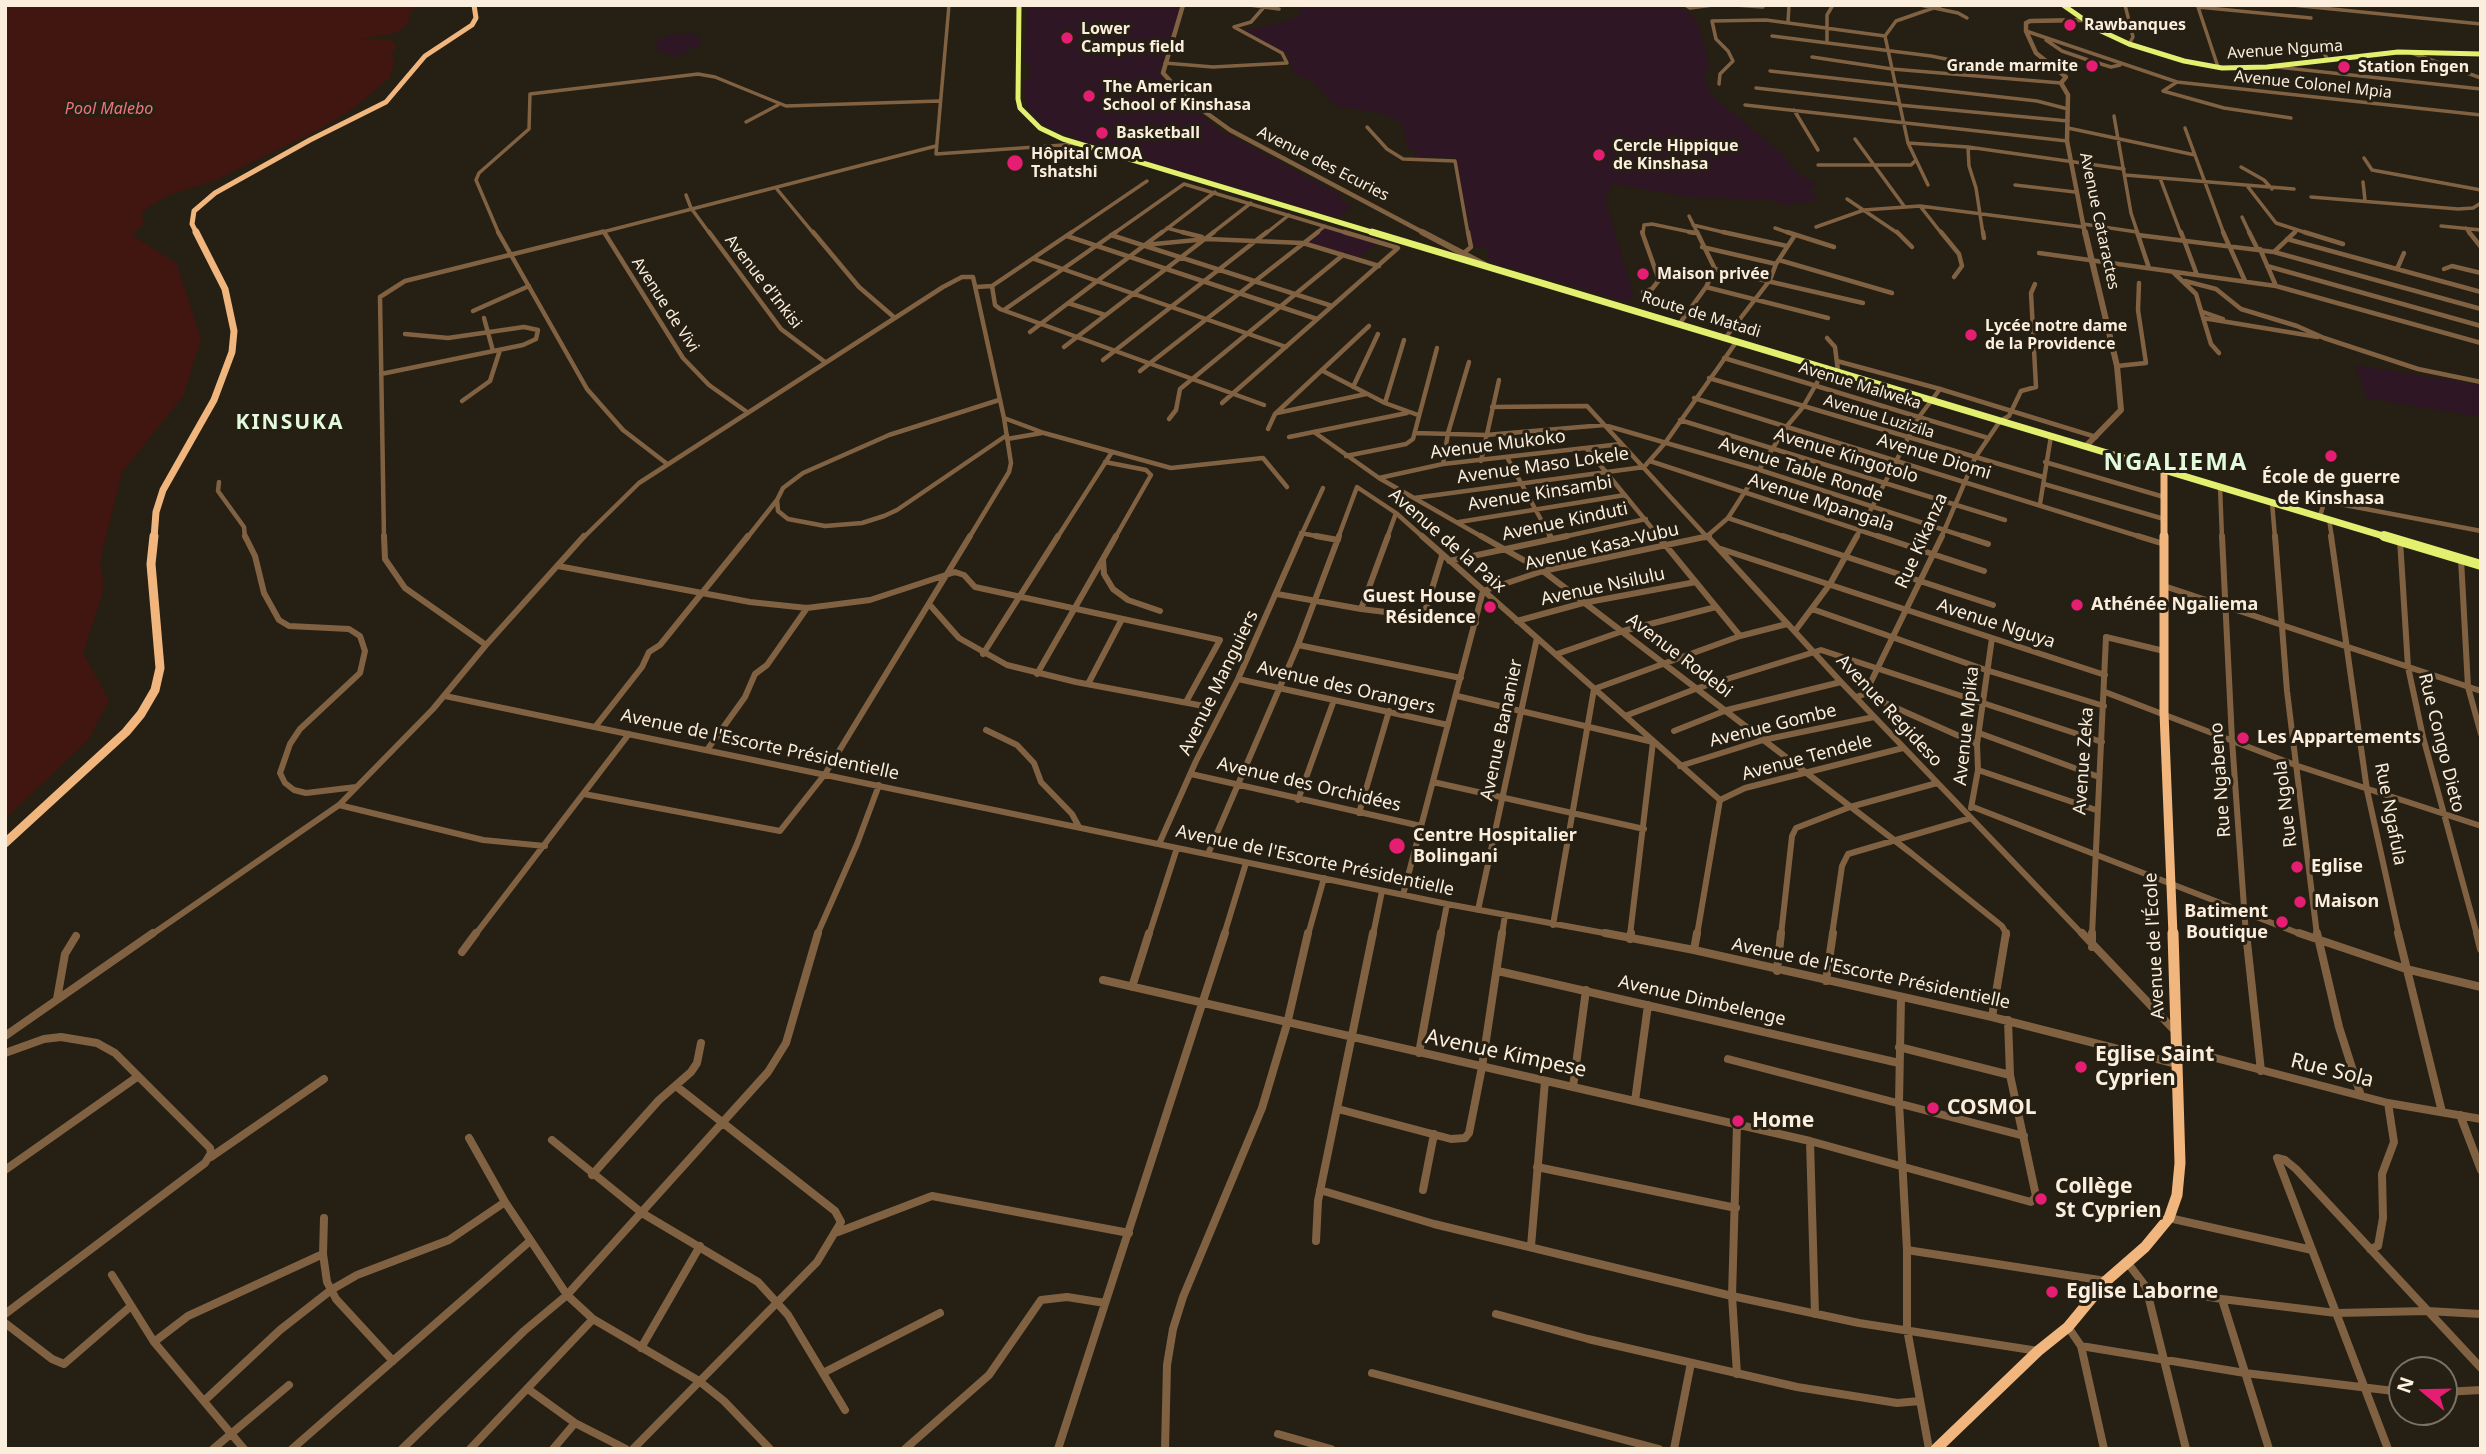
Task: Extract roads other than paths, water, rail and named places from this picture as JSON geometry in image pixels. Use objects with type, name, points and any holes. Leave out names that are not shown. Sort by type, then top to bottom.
[{"type":"main road","points":[[7,841],[126,732],[141,714],[155,690],[160,668],[151,564],[156,512],[163,490],[214,400],[232,352],[234,331],[225,289],[192,223],[194,211],[206,199],[230,184],[386,102],[425,57],[472,25],[476,18],[474,5]]},
{"type":"main road","name":"Route de Matadi","points":[[1019,5],[1020,108],[1040,128],[1063,139],[1467,256],[1491,268],[2481,565]]},
{"type":"main road","name":"Avenue Nguma","points":[[2063,5],[2084,20],[2129,44],[2174,58],[2218,67],[2274,66],[2407,51],[2481,54]]},
{"type":"main road","name":"Avenue de l'École","points":[[1936,1449],[2038,1351],[2068,1326],[2106,1281],[2145,1247],[2169,1218],[2179,1177],[2177,1034],[2164,713],[2164,469]]},
{"type":"street","points":[[948,5],[934,152],[942,155],[1078,144]]},
{"type":"street","points":[[1183,5],[1165,62],[1213,67],[1287,63],[1282,54],[1234,27],[1251,22],[1265,7]]},
{"type":"street","points":[[1241,12],[1248,5],[1279,9]]},
{"type":"street","points":[[1685,5],[1692,8],[1713,5]]},
{"type":"street","points":[[1735,5],[1763,5]]},
{"type":"street","points":[[1788,22],[1789,5]]},
{"type":"street","points":[[1827,43],[1827,15],[1833,5]]},
{"type":"street","points":[[1920,5],[1958,13],[1967,18]]},
{"type":"street","points":[[1928,185],[1908,143],[1886,51],[1885,36],[1896,21],[1942,5]]},
{"type":"street","points":[[2125,5],[2133,37],[2129,44]]},
{"type":"street","points":[[2292,5],[2481,24]]},
{"type":"street","points":[[2218,67],[2199,7],[2311,18]]},
{"type":"street","points":[[1719,84],[1720,74],[1733,61],[1717,40],[1711,22],[1739,19],[1788,22],[1885,36]]},
{"type":"street","points":[[2026,31],[2026,23],[2030,21],[2084,20]]},
{"type":"street","name":"Avenue Colonel Mpia","points":[[2026,31],[2177,82],[2481,115]]},
{"type":"street","name":"Avenue Cataractes","points":[[2026,31],[2036,53],[2066,77],[2062,83],[2068,95],[2067,141],[2075,192],[2117,366],[2121,410],[2086,446]]},
{"type":"street","points":[[1772,36],[1931,56],[1971,64]]},
{"type":"street","points":[[2327,42],[2318,43],[2328,60]]},
{"type":"street","points":[[2407,51],[2481,77]]},
{"type":"street","points":[[1812,57],[1892,69],[2062,83]]},
{"type":"street","name":"Avenue des Ecuries","points":[[1165,62],[1164,76],[1193,104],[1230,130],[1467,256]]},
{"type":"street","points":[[2274,66],[2481,89]]},
{"type":"street","points":[[1770,71],[2037,101],[2068,109]]},
{"type":"street","points":[[666,463],[615,423],[587,389],[495,226],[476,177],[529,129],[530,94],[703,74],[778,105],[802,107],[939,101]]},
{"type":"street","points":[[2177,82],[2163,91],[2224,108],[2291,118]]},
{"type":"street","points":[[1756,88],[2068,121]]},
{"type":"street","points":[[1745,104],[2067,141]]},
{"type":"street","points":[[746,122],[778,105]]},
{"type":"street","points":[[1794,110],[1818,150]]},
{"type":"street","points":[[2114,116],[2137,233],[2149,268]]},
{"type":"street","points":[[1367,127],[1387,149],[1403,159],[1455,160],[1471,247],[1467,256]]},
{"type":"street","points":[[2068,128],[2195,155]]},
{"type":"street","points":[[2185,128],[2189,131],[2195,155],[2228,244],[2245,281]]},
{"type":"street","points":[[1056,146],[1063,139]]},
{"type":"street","points":[[1855,139],[1904,206]]},
{"type":"street","points":[[1908,143],[1969,147],[2161,178],[2294,189]]},
{"type":"street","points":[[486,645],[405,588],[385,559],[380,297],[384,292],[405,281],[936,146]]},
{"type":"street","points":[[1969,147],[1969,166],[1984,238]]},
{"type":"street","points":[[2364,158],[2372,170],[2481,190]]},
{"type":"street","points":[[1818,165],[1911,165],[1916,160]]},
{"type":"street","points":[[2241,167],[2264,180],[2272,189]]},
{"type":"street","points":[[2161,178],[2197,275]]},
{"type":"street","points":[[976,286],[992,286],[1147,181]]},
{"type":"street","points":[[2363,182],[2365,200]]},
{"type":"street","points":[[1004,310],[1182,185],[1214,192],[1398,248],[1222,403]]},
{"type":"street","points":[[2015,185],[2075,192]]},
{"type":"street","points":[[2248,187],[2272,220],[2296,231],[2343,244]]},
{"type":"street","points":[[776,188],[859,287],[895,318]]},
{"type":"street","points":[[1030,332],[1214,192]]},
{"type":"street","name":"Avenue d'Inkisi","points":[[686,195],[691,208],[780,330],[825,362]]},
{"type":"street","points":[[2311,197],[2458,209],[2473,208],[2481,203]]},
{"type":"street","points":[[1847,199],[1894,229],[1912,247]]},
{"type":"street","points":[[1063,347],[1251,203]]},
{"type":"street","points":[[1816,227],[1864,210],[1904,206],[1979,213],[2274,252],[2481,309]]},
{"type":"street","points":[[1920,206],[1959,254],[1962,266],[1954,277]]},
{"type":"street","points":[[1103,360],[1289,215]]},
{"type":"street","points":[[1689,216],[1695,233],[1715,269],[1863,303]]},
{"type":"street","points":[[2242,217],[2276,286]]},
{"type":"street","points":[[1643,292],[1652,289],[1659,280],[1642,232],[1643,225],[1654,224],[1695,233]]},
{"type":"street","points":[[1693,225],[1787,246]]},
{"type":"street","points":[[1140,372],[1325,226]]},
{"type":"street","points":[[2441,226],[2481,230]]},
{"type":"street","points":[[1167,228],[1207,239]]},
{"type":"street","points":[[1775,228],[1834,247]]},
{"type":"street","points":[[2466,228],[2481,247]]},
{"type":"street","name":"Avenue de Vivi","points":[[603,231],[683,358],[709,385],[747,412]]},
{"type":"street","points":[[2274,252],[2296,231]]},
{"type":"street","points":[[1111,235],[1332,306]]},
{"type":"street","points":[[1726,337],[1770,280],[1777,262],[1795,235]]},
{"type":"street","points":[[1067,236],[1317,319]]},
{"type":"street","points":[[1144,245],[1207,239],[1303,243],[1379,266]]},
{"type":"street","points":[[2287,239],[2481,292]]},
{"type":"street","points":[[1702,247],[1777,262],[1892,293]]},
{"type":"street","points":[[2039,253],[2276,286],[2481,343]]},
{"type":"street","points":[[2397,269],[2404,253]]},
{"type":"street","points":[[1169,419],[1176,410],[1180,389],[1343,255]]},
{"type":"street","points":[[1034,259],[1286,347]]},
{"type":"street","points":[[2364,277],[2372,262]]},
{"type":"street","points":[[2267,266],[2481,326]]},
{"type":"street","points":[[2444,269],[2452,266],[2481,273]]},
{"type":"street","points":[[1680,323],[1706,287],[1715,269]]},
{"type":"street","points":[[2173,272],[2196,293],[2211,344],[2219,352]]},
{"type":"street","points":[[5,1036],[339,805],[445,696],[486,645],[613,505],[666,463],[962,277],[973,277],[1004,418],[1011,463],[1009,472],[825,774],[780,831],[584,794]]},
{"type":"street","points":[[2185,281],[2216,289],[2241,309],[2297,326],[2324,338],[2410,367],[2481,382]]},
{"type":"street","points":[[2117,366],[2146,363],[2138,310],[2139,283]]},
{"type":"street","name":"Rue Kikanza","points":[[1865,694],[1934,554],[1975,458],[2000,421],[2009,416],[2021,391],[2030,390],[2037,383],[2031,293],[2035,284]]},
{"type":"street","points":[[473,310],[528,286]]},
{"type":"street","points":[[992,286],[995,305],[1004,310],[1264,405]]},
{"type":"street","points":[[1706,287],[1828,318]]},
{"type":"street","points":[[2341,304],[2347,288]]},
{"type":"street","points":[[2403,304],[2408,288]]},
{"type":"street","points":[[2458,302],[2464,288]]},
{"type":"street","points":[[1068,303],[1105,315]]},
{"type":"street","points":[[2434,330],[2440,314]]},
{"type":"street","points":[[2203,315],[2230,324],[2324,338]]},
{"type":"street","points":[[462,401],[490,381],[496,351],[484,318]]},
{"type":"street","points":[[1268,429],[1275,414],[1369,326]]},
{"type":"street","points":[[381,374],[530,342],[536,338],[538,330],[524,327],[448,338],[405,334]]},
{"type":"street","points":[[1353,387],[1378,334]]},
{"type":"street","points":[[1827,338],[1835,348],[1838,371]]},
{"type":"street","points":[[1384,403],[1404,340]]},
{"type":"street","name":"Avenue Maso Lokele","points":[[1415,498],[1644,467],[1665,443],[1694,398],[1737,341]]},
{"type":"street","points":[[1346,456],[1411,441],[1437,348]]},
{"type":"street","name":"Avenue Malweka","points":[[1724,358],[1988,438]]},
{"type":"street","points":[[1837,361],[1940,389],[2096,437]]},
{"type":"street","points":[[1444,464],[1448,433],[1469,362]]},
{"type":"street","name":"Avenue Kasa-Vubu","points":[[1483,591],[1543,571],[1708,537],[1728,518],[1787,426],[1803,407],[1826,367]]},
{"type":"street","points":[[1323,371],[1384,403],[1418,415]]},
{"type":"street","name":"Avenue Luzizila","points":[[1709,378],[1975,458],[2164,519]]},
{"type":"street","points":[[1481,461],[1499,380]]},
{"type":"street","points":[[1796,631],[1830,584],[1886,483],[1907,438],[1940,389]]},
{"type":"street","points":[[1275,414],[1367,394]]},
{"type":"street","name":"Avenue Diomi","points":[[1694,398],[2164,544]]},
{"type":"street","points":[[595,727],[642,667],[649,652],[660,645],[792,480],[860,446],[999,400]]},
{"type":"street","name":"Avenue Regideso","points":[[1492,407],[1584,405],[1903,748],[2177,1034]]},
{"type":"street","points":[[1289,437],[1407,413]]},
{"type":"street","points":[[1004,418],[1044,433],[1171,468],[1263,458],[1287,487]]},
{"type":"street","name":"Avenue Kingotolo","points":[[1680,420],[2005,520]]},
{"type":"street","points":[[1415,433],[1486,435],[1604,425]]},
{"type":"street","name":"Avenue Table Ronde","points":[[1604,425],[1760,470],[1988,544]]},
{"type":"street","name":"Avenue Rodebi","points":[[1314,432],[1379,478],[1543,571],[1727,710],[2007,932],[1992,1017]]},
{"type":"street","points":[[777,500],[778,511],[788,519],[806,524],[825,526],[862,523],[897,510],[1007,437],[1044,433]]},
{"type":"street","points":[[2040,504],[2050,436]]},
{"type":"street","name":"Avenue Mukoko","points":[[1379,478],[1444,464],[1508,459],[1622,444]]},
{"type":"street","points":[[1587,449],[1740,636]]},
{"type":"street","points":[[983,654],[1112,452]]},
{"type":"street","points":[[1508,459],[1552,539]]},
{"type":"street","name":"Avenue Mpangala","points":[[1650,461],[1984,571]]},
{"type":"street","points":[[1037,674],[1151,473],[1105,462]]},
{"type":"street","points":[[2046,462],[2164,497]]},
{"type":"street","points":[[219,482],[218,491],[244,527],[245,541],[255,556],[264,593],[279,620],[289,626],[349,629],[360,636],[365,651],[360,673],[300,729],[290,744],[280,773],[285,783],[294,790],[306,793],[358,787]]},
{"type":"street","name":"Rue Ngabeno","points":[[2220,486],[2224,605],[2244,912],[2261,1071]]},
{"type":"street","name":"Avenue de la Paix","points":[[1208,854],[1298,645],[1357,487],[1396,513],[1720,800]]},
{"type":"street","name":"Avenue Manguiers","points":[[1159,844],[1238,679],[1323,488]]},
{"type":"street","name":"Avenue Kinsambi","points":[[1459,522],[1625,495]]},
{"type":"street","name":"Rue Ngola","points":[[2272,502],[2281,624],[2318,941],[2333,1004],[2361,1096]]},
{"type":"street","points":[[2325,518],[2324,503],[2329,502],[2481,531]]},
{"type":"street","points":[[1362,609],[1396,513]]},
{"type":"street","points":[[1728,518],[1993,605]]},
{"type":"street","name":"Rue Ngafula","points":[[2325,518],[2367,790],[2406,969],[2442,1112]]},
{"type":"street","name":"Avenue Kinduti","points":[[1448,561],[1646,519]]},
{"type":"street","points":[[1301,533],[1338,540]]},
{"type":"street","name":"Rue Congo Dieto","points":[[2400,540],[2408,667],[2444,816],[2481,949]]},
{"type":"street","name":"Avenue Nguya","points":[[1718,548],[2105,675]]},
{"type":"street","points":[[1424,615],[1442,556]]},
{"type":"street","points":[[1102,558],[1104,574],[1113,589],[1128,600],[1160,611]]},
{"type":"street","points":[[2460,559],[2468,687],[2481,734]]},
{"type":"street","points":[[558,566],[703,591],[750,602],[807,608],[870,600],[918,586],[949,572],[964,575],[975,587],[1220,640],[1186,702]]},
{"type":"street","name":"Avenue Nsilulu","points":[[1517,621],[1583,603],[1696,582]]},
{"type":"street","points":[[2164,586],[2481,691]]},
{"type":"street","points":[[1403,895],[1483,591]]},
{"type":"street","points":[[1277,594],[1362,609],[1476,623]]},
{"type":"street","points":[[929,604],[959,638],[983,654],[1007,665],[1037,674],[1209,707]]},
{"type":"street","points":[[1557,654],[1623,631],[1716,607]]},
{"type":"street","points":[[707,750],[745,697],[755,674],[767,665],[807,608]]},
{"type":"street","points":[[1812,609],[1986,670],[2104,706]]},
{"type":"street","points":[[1088,684],[1122,619]]},
{"type":"street","points":[[1553,925],[1590,726],[1594,689],[1740,636],[1787,624]]},
{"type":"street","name":"Avenue Zeka","points":[[2092,947],[2094,854],[2106,637],[2164,651]]},
{"type":"street","name":"Avenue Bananier","points":[[1478,910],[1537,638]]},
{"type":"street","name":"Avenue Mpika","points":[[1964,811],[1973,807],[1978,770],[1977,744],[1992,638]]},
{"type":"street","points":[[1298,645],[1461,678]]},
{"type":"street","points":[[1625,716],[1698,688],[1814,650],[1830,652],[1877,667],[2102,742]]},
{"type":"street","name":"Avenue des Orangers","points":[[1238,679],[1448,725]]},
{"type":"street","points":[[1674,731],[1727,710],[1841,682]]},
{"type":"street","points":[[2105,692],[2298,766],[2481,826]]},
{"type":"street","points":[[1856,697],[1865,694],[1977,744]]},
{"type":"street","name":"Avenue de l'Escorte Présidentielle","points":[[445,696],[1382,891],[1694,950],[1777,971],[2008,1020],[2177,1064]]},
{"type":"street","points":[[1457,696],[1653,742],[1630,939]]},
{"type":"street","points":[[1298,800],[1334,700]]},
{"type":"street","points":[[1359,813],[1389,711]]},
{"type":"street","name":"Avenue Gombe","points":[[1680,766],[1763,740],[1874,717]]},
{"type":"street","points":[[986,730],[1017,745],[1034,763],[1041,782],[1072,814],[1079,827]]},
{"type":"street","points":[[1979,733],[2099,777]]},
{"type":"street","points":[[462,952],[629,734]]},
{"type":"street","name":"Avenue Tendele","points":[[1720,800],[1745,788],[1903,748]]},
{"type":"street","points":[[1978,770],[2096,810]]},
{"type":"street","name":"Avenue des Orchidées","points":[[1191,774],[1421,826]]},
{"type":"street","points":[[1433,782],[1644,829]]},
{"type":"street","points":[[1777,971],[1794,831],[1808,822],[1850,807],[1937,783]]},
{"type":"street","points":[[402,1449],[524,1331],[567,1295],[768,1072],[783,1050],[815,940],[858,844],[879,785]]},
{"type":"street","points":[[1694,950],[1720,800]]},
{"type":"street","points":[[339,805],[483,840],[545,846]]},
{"type":"street","points":[[1973,807],[2318,941],[2406,969],[2481,987]]},
{"type":"street","points":[[1826,981],[1844,859],[1854,851],[1971,818]]},
{"type":"street","points":[[5,850],[7,841]]},
{"type":"street","points":[[1132,987],[1177,848]]},
{"type":"street","points":[[1058,1449],[1203,1005],[1246,863]]},
{"type":"street","points":[[1165,1449],[1167,1365],[1173,1329],[1182,1297],[1204,1252],[1262,1108],[1287,1024],[1298,971],[1324,878]]},
{"type":"street","points":[[1316,1241],[1320,1190],[1382,891]]},
{"type":"street","points":[[1419,1053],[1447,904]]},
{"type":"street","points":[[1338,1109],[1460,1140],[1469,1133],[1506,915]]},
{"type":"street","points":[[57,999],[65,954],[76,936]]},
{"type":"street","name":"Avenue Dimbelenge","points":[[1498,971],[1899,1063]]},
{"type":"street","name":"Avenue Kimpese","points":[[1103,980],[1203,1005],[1810,1141],[2031,1202],[2036,1196],[2024,1136]]},
{"type":"street","points":[[1573,1087],[1587,990]]},
{"type":"street","points":[[1901,998],[1899,1103],[1908,1250],[1908,1329],[1929,1449]]},
{"type":"street","points":[[1635,1101],[1648,1006]]},
{"type":"street","points":[[1728,1059],[2024,1136],[2010,1075],[2008,1020]]},
{"type":"street","points":[[5,1052],[44,1039],[79,1038],[108,1048],[210,1148],[209,1158]]},
{"type":"street","points":[[592,1175],[659,1100],[697,1063],[701,1043]]},
{"type":"street","points":[[1899,1047],[2010,1075]]},
{"type":"street","name":"Rue Sola","points":[[2177,1048],[2388,1103],[2481,1119]]},
{"type":"street","points":[[5,1170],[136,1077]]},
{"type":"street","points":[[5,1314],[209,1158],[324,1079]]},
{"type":"street","points":[[1531,1246],[1545,1081]]},
{"type":"street","points":[[633,1449],[817,1262],[842,1222],[835,1211],[676,1086]]},
{"type":"street","points":[[2370,1249],[2378,1246],[2382,1218],[2382,1174],[2394,1142],[2388,1103]]},
{"type":"street","points":[[2460,1115],[2481,1170]]},
{"type":"street","points":[[1737,1374],[1732,1296],[1738,1125]]},
{"type":"street","points":[[1423,1190],[1434,1134]]},
{"type":"street","points":[[469,1138],[505,1202],[567,1295],[593,1319],[699,1381],[724,1401],[770,1449]]},
{"type":"street","points":[[552,1140],[642,1213],[758,1282],[777,1301],[845,1410]]},
{"type":"street","points":[[1810,1141],[1815,1314]]},
{"type":"street","points":[[2388,1449],[2277,1158],[2285,1160],[2296,1169],[2481,1368]]},
{"type":"street","points":[[1538,1167],[1736,1208]]},
{"type":"street","points":[[1320,1190],[1434,1224],[1732,1296],[1859,1323],[2038,1351]]},
{"type":"street","points":[[838,1232],[932,1195],[1129,1233]]},
{"type":"street","points":[[204,1401],[280,1330],[331,1290],[357,1275],[449,1240],[505,1202]]},
{"type":"street","points":[[324,1218],[323,1254],[331,1290],[342,1307],[393,1361]]},
{"type":"street","points":[[2169,1218],[2312,1250]]},
{"type":"street","points":[[292,1449],[530,1241]]},
{"type":"street","points":[[641,1348],[700,1246]]},
{"type":"street","points":[[1908,1250],[2106,1281]]},
{"type":"street","points":[[155,1342],[188,1316],[323,1254]]},
{"type":"street","points":[[2127,1262],[2146,1287],[2186,1449]]},
{"type":"street","points":[[112,1275],[155,1342],[244,1449]]},
{"type":"street","points":[[2146,1287],[2222,1300],[2336,1313],[2427,1311],[2481,1314]]},
{"type":"street","points":[[905,1449],[989,1375],[1041,1300],[1067,1297],[1105,1303]]},
{"type":"street","points":[[2222,1300],[2269,1449]]},
{"type":"street","points":[[5,1323],[52,1359],[64,1364],[131,1306]]},
{"type":"street","points":[[823,1373],[940,1313]]},
{"type":"street","points":[[1496,1314],[1737,1374],[1876,1400],[1897,1403],[1920,1401]]},
{"type":"street","points":[[470,1449],[593,1319]]},
{"type":"street","points":[[2068,1326],[2081,1346],[2104,1449]]},
{"type":"street","points":[[2081,1346],[2245,1373],[2388,1391]]},
{"type":"street","points":[[1674,1449],[1690,1363]]},
{"type":"street","points":[[1372,1373],[1659,1449]]},
{"type":"street","points":[[213,1449],[289,1385]]},
{"type":"street","points":[[528,1389],[575,1423],[625,1449]]},
{"type":"street","points":[[2458,1391],[2481,1390]]},
{"type":"street","points":[[553,1449],[575,1423]]},
{"type":"street","points":[[1278,1434],[1332,1449]]},
{"type":"water","name":"Pool Malebo","points":[[5,5],[417,5],[410,13],[408,24],[398,32],[359,40],[388,39],[395,43],[396,49],[392,52],[394,65],[389,78],[355,107],[320,129],[218,179],[166,196],[142,212],[143,224],[132,235],[177,264],[201,339],[183,396],[122,472],[100,561],[104,588],[83,653],[109,700],[89,739],[5,819]]},
{"type":"place","name":"Rawbanques","points":[[2070,25]]},
{"type":"place","name":"Lower Campus field","points":[[1067,38]]},
{"type":"place","name":"Grande marmite","points":[[2092,66]]},
{"type":"place","name":"Station Engen","points":[[2344,67]]},
{"type":"place","name":"The American School of Kinshasa","points":[[1089,96]]},
{"type":"place","name":"Basketball","points":[[1102,133]]},
{"type":"place","name":"Cercle Hippique de Kinshasa","points":[[1599,155]]},
{"type":"place","name":"Hôpital CMOA Tshatshi","points":[[1015,163]]},
{"type":"place","name":"Maison privée","points":[[1643,274]]},
{"type":"place","name":"Lycée notre dame de la Providence","points":[[1971,335]]},
{"type":"place","name":"École de guerre de Kinshasa","points":[[2331,456]]},
{"type":"place","name":"Athénée Ngaliema","points":[[2077,605]]},
{"type":"place","name":"Guest House Résidence","points":[[1490,607]]},
{"type":"place","name":"Les Appartements","points":[[2243,738]]},
{"type":"place","name":"Centre Hospitalier Bolingani","points":[[1397,846]]},
{"type":"place","name":"Eglise","points":[[2297,867]]},
{"type":"place","name":"Maison","points":[[2300,902]]},
{"type":"place","name":"Batiment Boutique","points":[[2282,922]]},
{"type":"place","name":"Eglise Saint Cyprien","points":[[2081,1067]]},
{"type":"place","name":"COSMOL","points":[[1933,1108]]},
{"type":"place","name":"Home","points":[[1738,1121]]},
{"type":"place","name":"Collège St Cyprien","points":[[2041,1199]]},
{"type":"place","name":"Eglise Laborne","points":[[2052,1292]]},
{"type":"district","name":"KINSUKA","points":[[290,423]]},
{"type":"district","name":"NGALIEMA","points":[[2176,463]]}]
